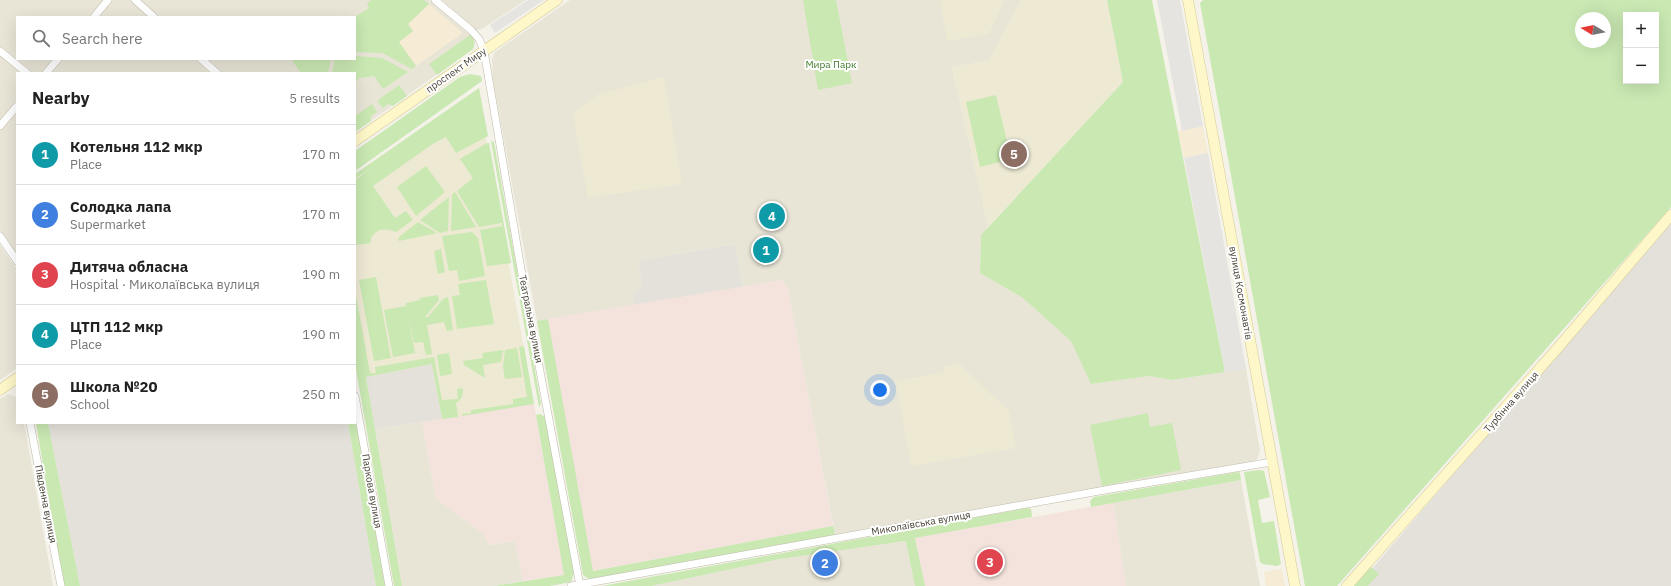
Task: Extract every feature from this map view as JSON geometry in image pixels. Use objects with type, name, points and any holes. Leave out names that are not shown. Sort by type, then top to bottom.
[{"type":"main road","name":"проспект Миру","points":[[356,140],[557,0]]},
{"type":"main road","name":"вулиця Космонавтів","points":[[1188,0],[1295,586]]},
{"type":"main road","name":"Турбінна вулиця","points":[[1347,586],[1556,350],[1671,215]]},
{"type":"main road","points":[[0,390],[16,379]]},
{"type":"street","points":[[95,16],[108,0]]},
{"type":"street","points":[[135,0],[153,16]]},
{"type":"street","name":"Театральна вулиця","points":[[435,0],[471,30],[479,39],[484,51],[522,276],[580,585]]},
{"type":"street","points":[[0,50],[26,72]]},
{"type":"street","points":[[47,72],[57,60]]},
{"type":"street","points":[[202,60],[216,72]]},
{"type":"street","points":[[0,126],[16,107]]},
{"type":"street","points":[[0,236],[16,260]]},
{"type":"street","name":"Паркова вулиця","points":[[356,402],[389,586]]},
{"type":"street","name":"Південна вулиця","points":[[30,424],[61,586]]},
{"type":"street","name":"Миколаївська вулиця","points":[[570,586],[1100,491],[1272,462]]},
{"type":"shaded area","points":[[0,0],[429,0],[474,38],[475,44],[473,49],[356,131],[356,72],[16,72],[16,254],[0,230]]},
{"type":"shaded area","points":[[442,0],[526,0],[482,29],[476,30]]},
{"type":"shaded area","points":[[528,0],[544,0],[495,33],[490,25]]},
{"type":"shaded area","points":[[570,0],[1021,0],[989,61],[952,67],[988,227],[981,235],[980,273],[1023,298],[1072,341],[1091,384],[1149,376],[1172,380],[1246,369],[1260,451],[1257,459],[1254,462],[835,535],[788,290],[783,280],[743,287],[735,244],[638,261],[642,285],[638,291],[632,294],[634,305],[537,321],[493,80],[492,59],[495,52]]},
{"type":"shaded area","points":[[940,0],[1005,0],[989,34],[947,41]]},
{"type":"shaded area","points":[[1021,0],[1107,0],[1123,82],[988,227],[952,67],[989,61]]},
{"type":"shaded area","points":[[1157,0],[1180,0],[1203,126],[1182,131]]},
{"type":"shaded area","points":[[429,4],[463,33],[416,66],[398,42],[413,31],[408,24]]},
{"type":"shaded area","points":[[664,77],[682,184],[588,198],[573,115],[574,112],[599,94]]},
{"type":"shaded area","points":[[478,94],[534,404],[442,419],[432,364],[366,377],[356,317],[356,179]]},
{"type":"shaded area","points":[[1203,126],[1208,153],[1184,158],[1178,131]]},
{"type":"shaded area","points":[[1208,153],[1246,369],[1225,372],[1184,158]]},
{"type":"shaded area","points":[[1671,223],[1671,586],[1357,586],[1532,383]]},
{"type":"shaded area","points":[[735,244],[743,287],[634,305],[632,294],[638,291],[642,285],[638,261]]},
{"type":"shaded area","points":[[0,245],[16,268],[16,369],[0,380]]},
{"type":"shaded area","points":[[783,280],[788,290],[833,526],[592,571],[548,319]]},
{"type":"shaded area","points":[[958,363],[1009,411],[1016,448],[911,466],[896,381],[944,372],[943,366]]},
{"type":"shaded area","points":[[433,364],[442,419],[375,429],[366,377]]},
{"type":"shaded area","points":[[8,394],[16,397],[16,424],[24,424],[53,586],[0,586],[0,399]]},
{"type":"shaded area","points":[[534,404],[564,575],[523,581],[515,541],[489,545],[484,534],[436,499],[422,422]]},
{"type":"shaded area","points":[[422,422],[436,499],[484,534],[489,545],[515,541],[523,581],[494,586],[402,586],[375,429]]},
{"type":"shaded area","points":[[48,424],[348,424],[376,586],[80,586]]},
{"type":"shaded area","points":[[1241,480],[1260,586],[1126,586],[1113,503]]},
{"type":"shaded area","points":[[1113,503],[1126,586],[925,586],[915,538]]},
{"type":"shaded area","points":[[907,541],[915,586],[651,586],[780,559]]},
{"type":"shaded area","points":[[1282,569],[1285,586],[1266,586],[1264,572]]},
{"type":"green space","points":[[371,0],[424,0],[429,4],[408,24],[413,31],[399,42],[416,66],[412,69],[382,53],[356,52],[356,16],[369,8],[367,3]]},
{"type":"green space","name":"Мира Парк","points":[[803,0],[836,0],[852,83],[818,90]]},
{"type":"green space","points":[[1107,0],[1152,0],[1225,372],[1172,380],[1149,376],[1091,384],[1071,341],[1023,298],[980,273],[981,235],[1123,82]]},
{"type":"green space","points":[[1203,0],[1671,0],[1671,207],[1337,586],[1305,586],[1200,3]]},
{"type":"green space","points":[[470,35],[474,41],[473,49],[437,75],[429,64]]},
{"type":"green space","points":[[356,56],[382,58],[408,72],[383,89],[374,76],[359,78],[356,82],[356,72],[332,72],[335,60],[356,60]]},
{"type":"green space","points":[[292,60],[331,60],[328,72],[300,72]]},
{"type":"green space","points":[[470,74],[481,76],[482,81],[356,170],[356,150],[460,77]]},
{"type":"green space","points":[[399,85],[407,96],[393,106],[388,104],[383,108],[377,101]]},
{"type":"green space","points":[[479,88],[488,136],[456,153],[446,137],[434,143],[373,186],[395,218],[406,211],[413,220],[396,232],[392,230],[380,230],[373,235],[370,243],[356,245],[356,179],[374,166],[356,178],[356,173]]},
{"type":"green space","points":[[996,95],[1011,159],[980,167],[966,102]]},
{"type":"green space","points":[[372,104],[377,112],[371,116],[371,121],[356,131],[356,115]]},
{"type":"green space","points":[[491,141],[494,142],[541,404],[539,407]]},
{"type":"green space","points":[[489,143],[511,263],[487,266],[480,230],[502,226],[502,223],[479,227],[457,191],[473,178],[460,159]]},
{"type":"green space","points":[[426,166],[445,192],[416,216],[397,187]]},
{"type":"green space","points":[[455,192],[476,227],[451,231],[452,194]]},
{"type":"green space","points":[[449,197],[448,231],[440,233],[420,220]]},
{"type":"green space","points":[[418,222],[437,233],[398,240],[400,236]]},
{"type":"green space","points":[[472,232],[478,238],[485,276],[459,281],[457,270],[449,271],[442,236]]},
{"type":"green space","points":[[441,249],[445,272],[438,274],[434,251]]},
{"type":"green space","points":[[376,277],[391,358],[374,361],[359,280]]},
{"type":"green space","points":[[486,280],[494,324],[457,329],[452,296],[460,295],[458,284]]},
{"type":"green space","points":[[438,295],[439,300],[425,317],[428,317],[443,299],[448,297],[453,330],[447,331],[444,322],[427,325],[432,354],[426,355],[423,342],[414,343],[408,316],[415,353],[393,357],[384,310],[406,306],[406,303],[420,300],[420,298]]},
{"type":"green space","points":[[356,296],[370,373],[376,373],[375,367],[434,357],[442,400],[458,399],[457,389],[463,388],[462,397],[456,403],[458,417],[442,419],[432,364],[366,377],[402,586],[394,586],[356,370]]},
{"type":"green space","points":[[548,319],[593,571],[833,526],[835,535],[589,579],[583,575],[537,321]]},
{"type":"green space","points":[[524,346],[534,404],[462,416],[462,414],[471,413],[471,410],[513,404],[513,399],[527,397],[519,347]]},
{"type":"green space","points":[[517,348],[522,377],[505,379],[503,367],[505,350]]},
{"type":"green space","points":[[503,350],[501,362],[483,365],[485,378],[464,365],[463,361],[483,358],[482,353]]},
{"type":"green space","points":[[449,353],[452,374],[440,376],[437,355]]},
{"type":"green space","points":[[1148,413],[1150,427],[1172,423],[1181,470],[1102,486],[1090,425]]},
{"type":"green space","points":[[540,414],[545,417],[574,573],[571,582],[550,586],[494,586],[564,575],[536,415]]},
{"type":"green space","points":[[356,423],[385,586],[376,586],[348,424],[356,424]]},
{"type":"green space","points":[[36,424],[48,424],[80,586],[63,586]]},
{"type":"green space","points":[[1264,471],[1270,497],[1258,500],[1262,523],[1274,521],[1281,564],[1277,566],[1263,564],[1260,562],[1244,472]]},
{"type":"green space","points":[[1238,472],[1240,473],[1241,480],[1091,507],[1090,501],[1094,497]]},
{"type":"green space","points":[[1027,508],[1031,509],[1032,517],[915,538],[925,586],[915,586],[906,541],[780,559],[651,586],[602,586]]},
{"type":"green space","points":[[1370,566],[1379,574],[1368,586],[1353,586]]},
{"type":"place","name":"Школа №20","points":[[1014,154]]},
{"type":"place","name":"ЦТП 112 мкр","points":[[772,216]]},
{"type":"place","name":"Котельня 112 мкр","points":[[766,250]]},
{"type":"place","name":"Дитяча обласна","points":[[990,562]]},
{"type":"place","name":"Солодка лапа","points":[[825,563]]}]
